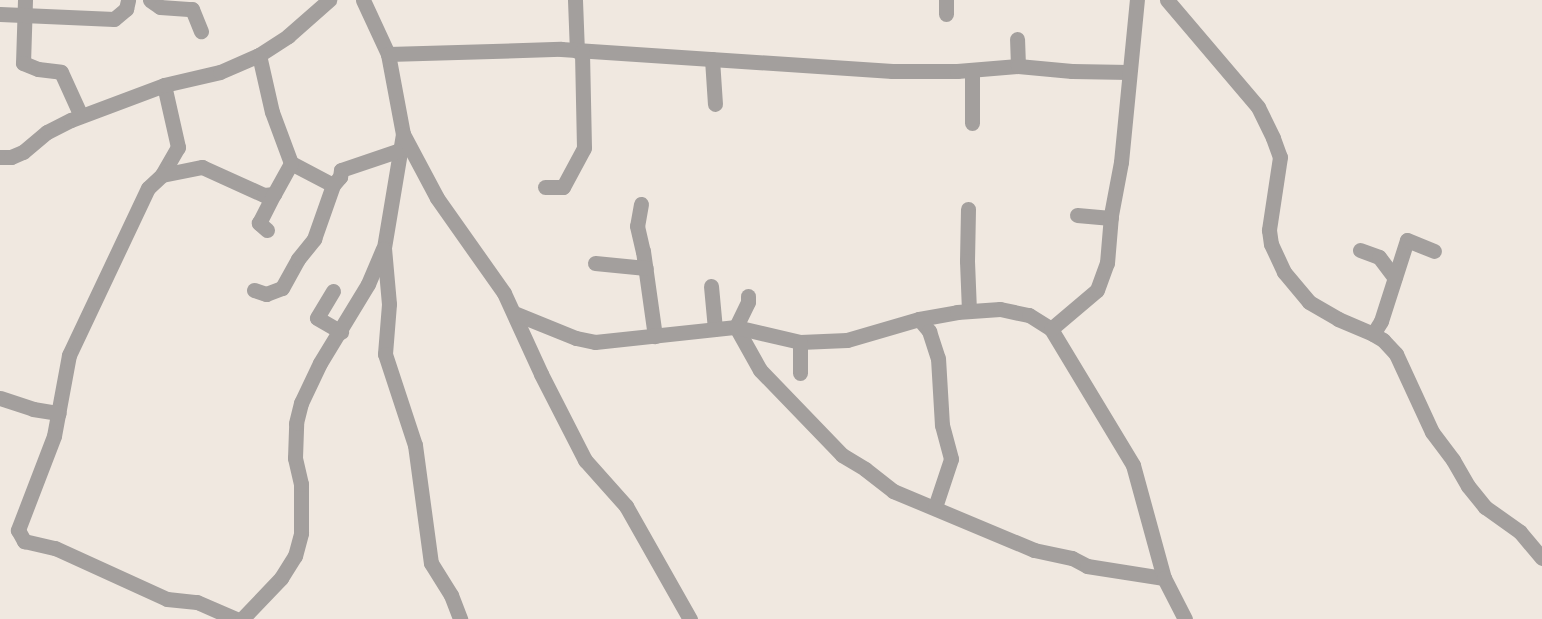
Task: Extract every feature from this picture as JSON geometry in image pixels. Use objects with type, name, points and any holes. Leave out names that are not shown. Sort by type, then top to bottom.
[{"type":"street","points":[[0,14],[25,8],[94,19],[114,19],[126,9],[128,0]]},
{"type":"street","points":[[150,0],[160,7],[192,9],[201,31]]},
{"type":"street","points":[[0,157],[11,157],[23,152],[47,132],[81,116],[164,85],[220,72],[259,55],[288,36],[329,0]]},
{"type":"street","points":[[363,0],[388,54],[403,134],[437,198],[504,292],[541,374],[585,460],[626,506],[643,534],[659,568],[687,610],[690,619]]},
{"type":"street","points":[[545,187],[563,187],[584,148],[580,51],[575,0]]},
{"type":"street","points":[[1051,329],[1097,290],[1107,263],[1111,218],[1121,162],[1137,0]]},
{"type":"street","points":[[1167,0],[1258,107],[1273,138],[1280,157],[1269,230],[1278,263],[1290,281],[1310,302],[1338,319],[1373,334],[1396,354],[1432,432],[1453,460],[1468,486],[1485,507],[1520,532],[1542,558]]},
{"type":"street","points":[[25,8],[23,63],[61,72],[81,116]]},
{"type":"street","points":[[1016,39],[1018,66]]},
{"type":"street","points":[[388,54],[580,51],[892,71],[972,70],[1018,66],[1072,71],[1129,72]]},
{"type":"street","points":[[259,55],[272,112],[291,162],[333,185]]},
{"type":"street","points":[[712,59],[715,104]]},
{"type":"street","points":[[972,70],[972,123]]},
{"type":"street","points":[[164,85],[178,147],[162,176],[148,188],[69,355],[54,436],[18,530],[19,537],[24,541],[55,548],[167,599],[197,602],[236,619]]},
{"type":"street","points":[[403,134],[384,248],[389,304],[385,354],[414,445],[431,562],[451,595],[460,619]]},
{"type":"street","points":[[254,290],[266,294],[282,288],[298,259],[314,239],[333,185],[340,177],[341,170],[400,150]]},
{"type":"street","points":[[267,230],[259,224],[291,162]]},
{"type":"street","points":[[162,176],[202,167],[264,195],[274,194]]},
{"type":"street","points":[[641,204],[637,226],[646,268],[655,336]]},
{"type":"street","points":[[968,209],[967,261],[969,311]]},
{"type":"street","points":[[1077,216],[1111,218]]},
{"type":"street","points":[[1373,334],[1381,321],[1407,240],[1434,251]]},
{"type":"street","points":[[242,619],[282,578],[295,556],[301,533],[301,484],[295,458],[296,423],[301,403],[311,379],[341,332],[368,284],[384,248]]},
{"type":"street","points":[[1360,250],[1378,257],[1395,278]]},
{"type":"street","points":[[595,263],[646,268]]},
{"type":"street","points":[[711,286],[716,329]]},
{"type":"street","points":[[333,291],[318,318],[341,332]]},
{"type":"street","points":[[736,327],[748,302],[748,296]]},
{"type":"street","points":[[514,312],[576,338],[595,342],[736,327],[800,342],[848,340],[919,319],[969,311],[1000,309],[1029,315],[1051,329],[1133,465],[1164,578],[1185,619]]},
{"type":"street","points":[[919,319],[929,331],[938,358],[942,425],[951,459],[935,508]]},
{"type":"street","points":[[736,327],[760,370],[842,456],[865,469],[893,491],[1034,550],[1072,558],[1087,566],[1164,578]]},
{"type":"street","points":[[800,342],[800,373]]},
{"type":"street","points":[[0,398],[33,408],[59,413]]}]
